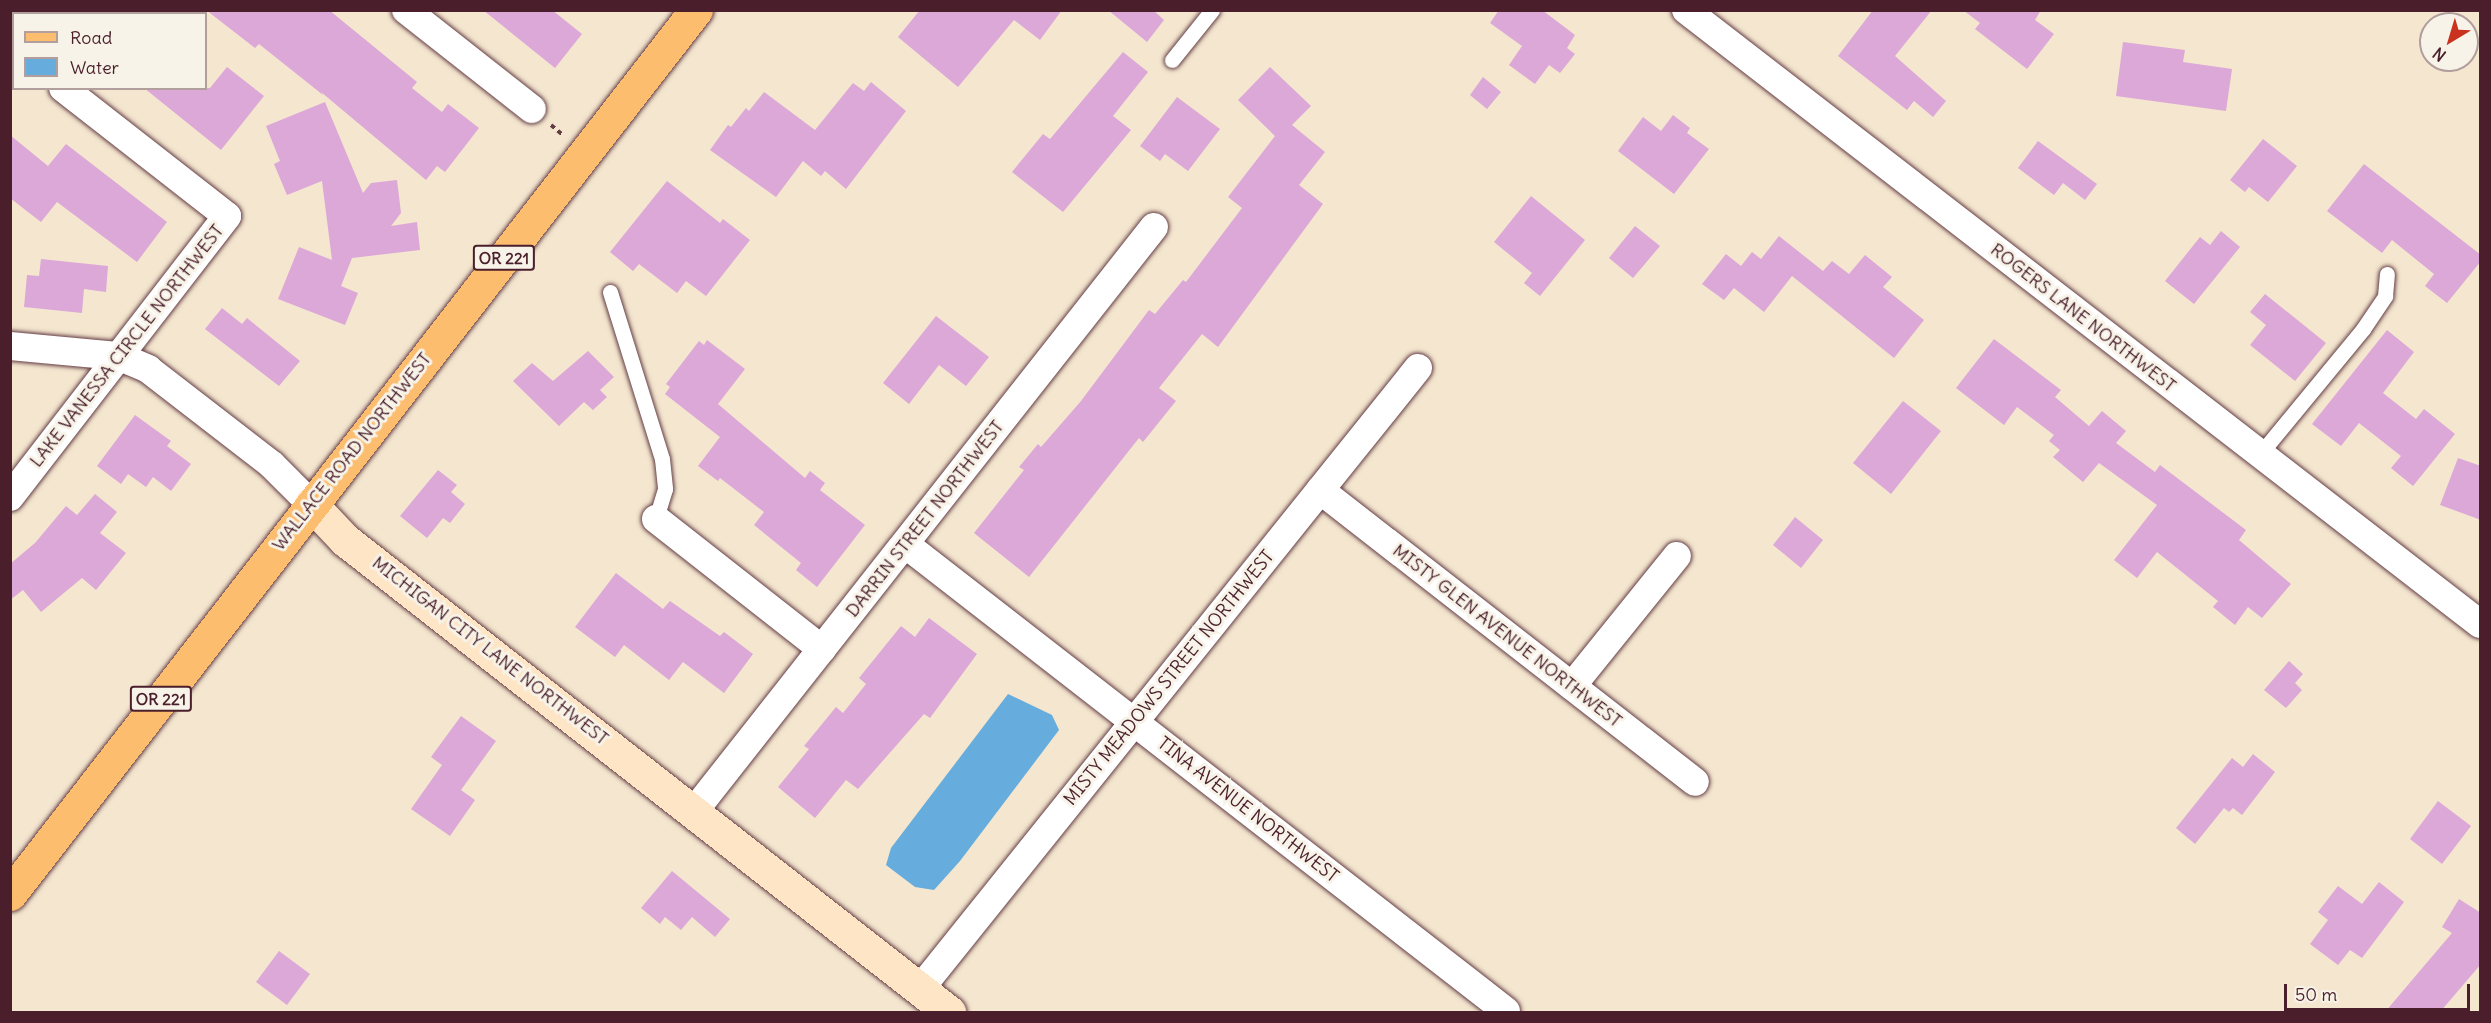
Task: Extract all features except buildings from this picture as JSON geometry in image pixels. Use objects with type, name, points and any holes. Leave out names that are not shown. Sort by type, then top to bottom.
[{"type":"main road","name":"WALLACE ROAD NORTHWEST","points":[[10,894],[310,504],[696,10]]},
{"type":"street","points":[[406,10],[532,109]]},
{"type":"street","name":"ROGERS LANE NORTHWEST","points":[[1686,10],[2481,624]]},
{"type":"street","name":"LAKE VANESSA CIRCLE NORTHWEST","points":[[10,497],[227,216],[66,90]]},
{"type":"street","name":"DARRIN STREET NORTHWEST","points":[[695,810],[1154,228]]},
{"type":"street","name":"MICHIGAN CITY LANE NORTHWEST","points":[[10,346],[118,356],[148,369],[272,465],[345,540],[695,810],[949,1012]]},
{"type":"street","name":"MISTY MEADOWS STREET NORTHWEST","points":[[920,989],[1418,368]]},
{"type":"street","name":"MISTY GLEN AVENUE NORTHWEST","points":[[1320,490],[1695,782]]},
{"type":"street","points":[[656,519],[822,649]]},
{"type":"street","name":"TINA AVENUE NORTHWEST","points":[[905,544],[1506,1011]]},
{"type":"street","points":[[1572,686],[1677,556]]},
{"type":"lane","points":[[1172,60],[1212,10]]},
{"type":"lane","points":[[2260,454],[2363,329],[2385,296],[2387,274]]},
{"type":"lane","points":[[610,292],[662,459],[665,489],[656,519]]},
{"type":"path","points":[[532,109],[586,153]]},
{"type":"water","points":[[1008,694],[1052,715],[1059,730],[960,861],[934,890],[915,887],[886,865],[891,848]]}]
